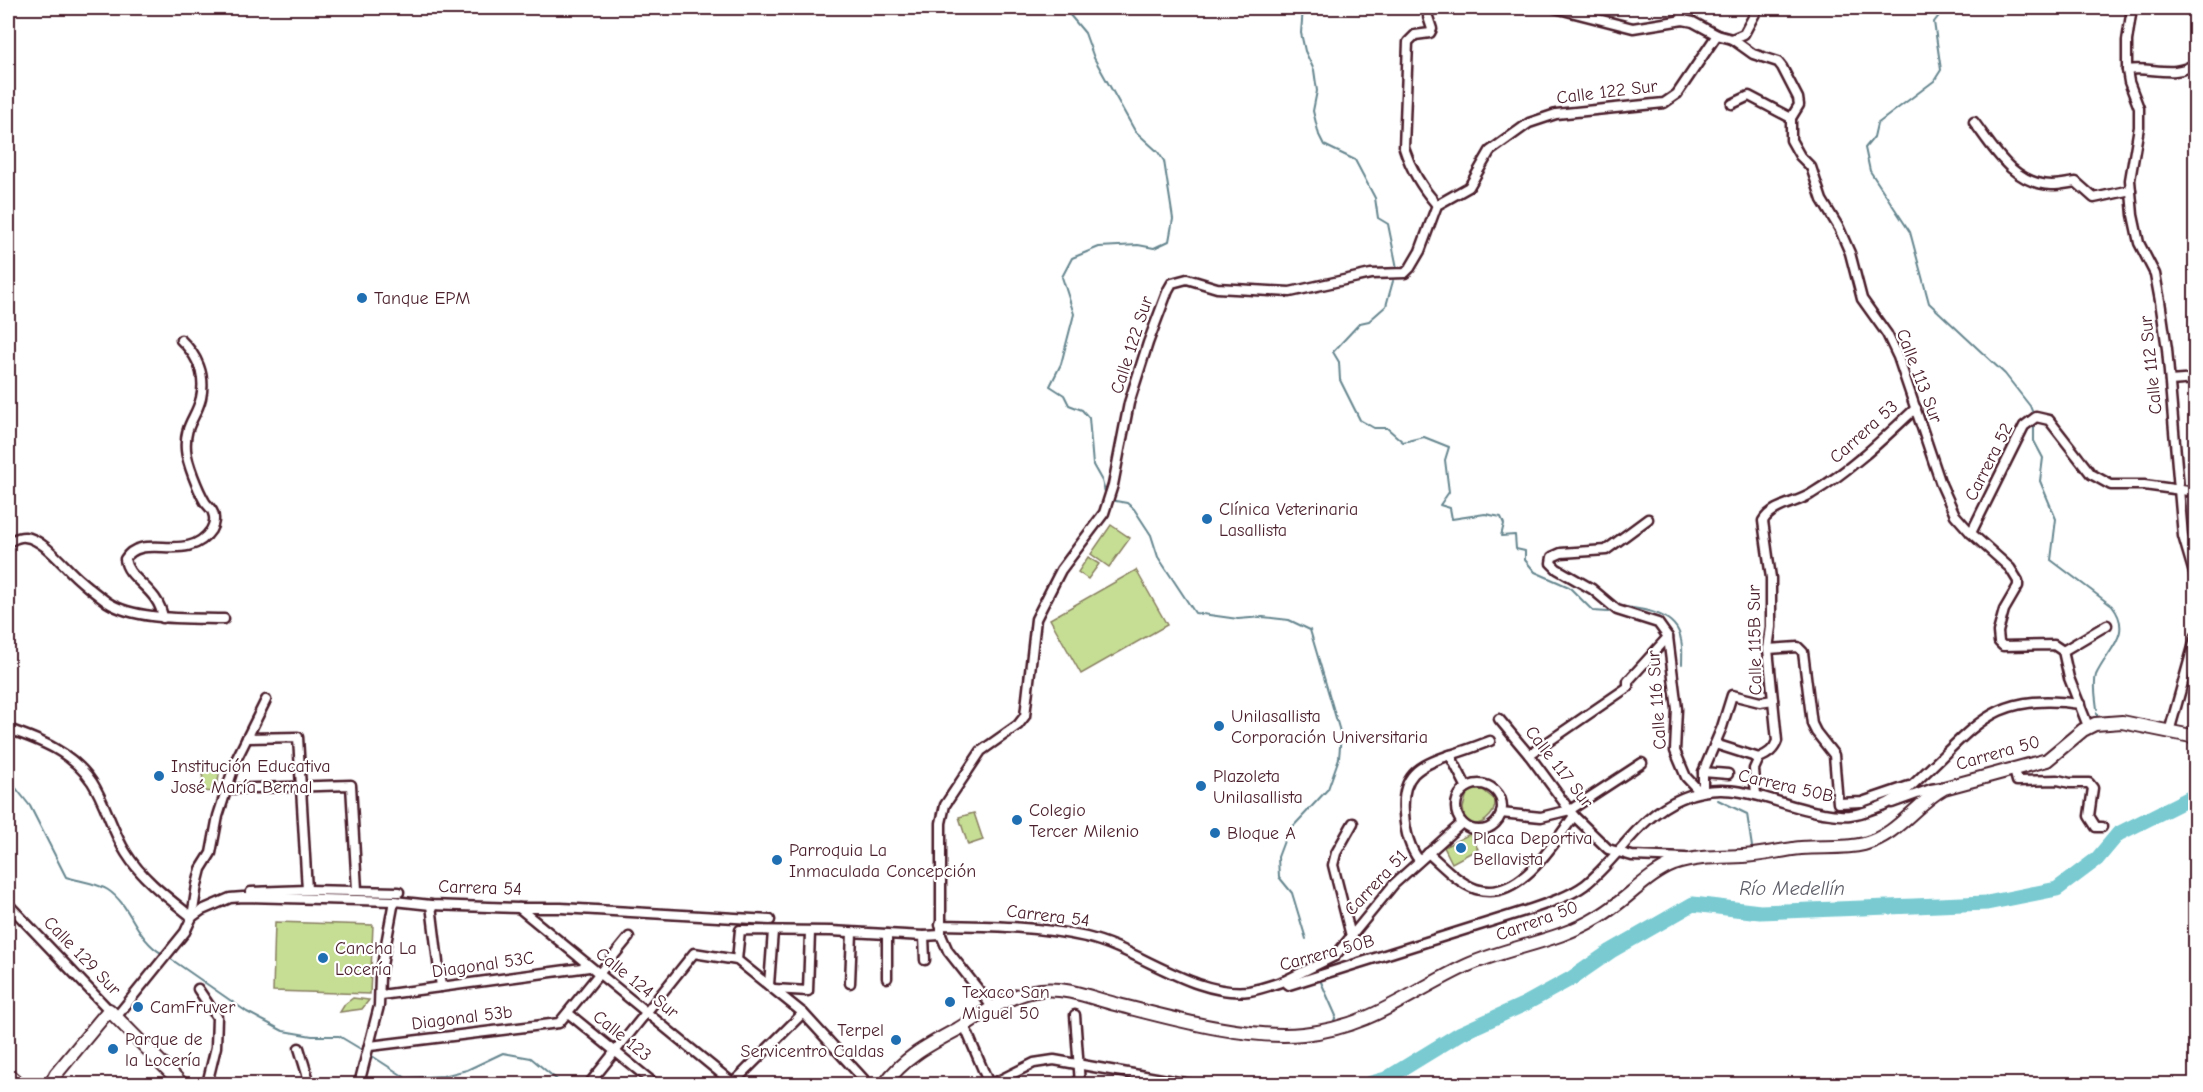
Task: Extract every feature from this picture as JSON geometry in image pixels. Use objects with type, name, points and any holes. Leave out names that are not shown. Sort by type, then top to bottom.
[{"type":"main road","points":[[2088,726],[2122,722],[2196,737]]},
{"type":"main road","name":"Carrera 50","points":[[885,1084],[910,1058],[964,1025],[1019,995],[1042,990],[1055,990],[1153,1013],[1264,1035],[1305,1034],[1334,1029],[1377,1015],[1488,957],[1544,942],[1583,926],[1601,916],[1670,866],[1695,858],[1863,844],[1893,831],[1930,795],[1949,786],[2047,760],[2088,726]]},
{"type":"main road","points":[[51,1084],[56,1074],[113,1013]]},
{"type":"main road","name":"Calle 129 Sur","points":[[113,1013],[182,1084]]},
{"type":"main road","points":[[8,1076],[19,1084]]},
{"type":"street","points":[[1555,8],[1633,28],[1683,20],[1681,8]]},
{"type":"street","points":[[1732,39],[1743,34],[1758,8]]},
{"type":"street","name":"Calle 112 Sur","points":[[2132,8],[2127,41],[2127,70],[2128,82],[2139,108],[2139,127],[2133,153],[2131,190],[2133,214],[2139,243],[2155,274],[2167,349],[2183,536],[2196,580]]},
{"type":"street","points":[[1428,17],[1431,31],[1415,36],[1408,42],[1404,148],[1424,190],[1437,205]]},
{"type":"street","name":"Calle 113 Sur","points":[[1683,20],[1732,39],[1753,54],[1778,62],[1782,67],[1798,98],[1799,105],[1791,118],[1791,140],[1800,156],[1811,167],[1822,200],[1839,228],[1850,253],[1859,293],[1887,334],[1898,357],[1941,484],[1955,515],[1971,533],[2010,568],[2018,580],[2018,586],[2004,610],[1998,632],[1999,642],[2003,646],[2054,645],[2063,651]]},
{"type":"street","name":"Calle 122 Sur","points":[[941,930],[941,823],[945,805],[981,751],[1018,725],[1025,716],[1036,619],[1060,570],[1104,513],[1113,485],[1129,402],[1148,343],[1172,283],[1186,279],[1217,288],[1290,292],[1371,274],[1405,273],[1420,251],[1437,205],[1469,187],[1490,150],[1529,123],[1556,114],[1664,103],[1677,94],[1717,35]]},
{"type":"street","points":[[2127,70],[2151,69],[2162,73],[2189,68],[2196,63]]},
{"type":"street","points":[[1732,104],[1749,96],[1791,118]]},
{"type":"street","points":[[1974,122],[2006,164],[2015,173],[2031,180],[2051,185],[2076,183],[2094,198],[2131,190]]},
{"type":"street","points":[[163,618],[162,608],[155,595],[128,569],[125,558],[132,549],[185,548],[206,536],[213,527],[214,520],[213,512],[206,503],[186,454],[185,435],[201,398],[201,386],[197,358],[181,340]]},
{"type":"street","points":[[2170,381],[2196,379]]},
{"type":"street","name":"Carrera 53","points":[[1770,513],[1809,496],[1853,467],[1916,408]]},
{"type":"street","name":"Carrera 52","points":[[1971,533],[2024,426],[2034,418],[2049,420],[2091,474],[2111,485],[2144,485],[2196,492]]},
{"type":"street","name":"Calle 115B Sur","points":[[1759,758],[1775,747],[1777,741],[1768,649],[1771,627],[1771,578],[1763,521],[1770,513]]},
{"type":"street","name":"Calle 116 Sur","points":[[1648,519],[1606,550],[1561,553],[1552,557],[1551,563],[1557,569],[1592,588],[1617,610],[1658,623],[1668,637],[1677,709],[1676,751],[1686,777],[1702,791]]},
{"type":"street","points":[[8,542],[27,537],[38,543],[81,582],[121,609],[163,618],[224,619]]},
{"type":"street","points":[[2088,726],[2069,678],[2063,651],[2107,626]]},
{"type":"street","points":[[2169,732],[2196,636]]},
{"type":"street","points":[[1529,755],[1628,687],[1628,681],[1668,637]]},
{"type":"street","points":[[1768,649],[1798,647],[1803,652],[1812,724],[1834,755],[1839,804],[1862,802],[1905,786],[1912,786]]},
{"type":"street","points":[[1702,791],[1703,772],[1732,695],[1760,702],[1773,700]]},
{"type":"street","points":[[113,1013],[185,932],[192,916],[201,869],[211,853],[218,816],[236,760],[266,700]]},
{"type":"street","name":"Carrera 50B","points":[[1214,988],[1249,991],[1284,981],[1289,984],[1542,906],[1586,884],[1635,831],[1663,806],[1702,791],[1734,789],[1801,809],[1847,815],[1889,804],[1912,786],[1968,730],[1992,714],[2039,700],[2080,704]]},
{"type":"street","name":"Calle 117 Sur","points":[[1499,718],[1572,813],[1608,849],[1632,856],[1695,858]]},
{"type":"street","points":[[8,729],[57,749],[81,768],[93,783],[125,853],[164,895],[192,916]]},
{"type":"street","points":[[247,738],[298,737],[307,890]]},
{"type":"street","points":[[1419,860],[1411,849],[1405,822],[1406,784],[1425,764],[1490,741]]},
{"type":"street","points":[[1715,744],[1759,758],[1754,769],[1756,795]]},
{"type":"street","points":[[1450,755],[1466,786]]},
{"type":"street","points":[[1428,853],[1461,882],[1474,889],[1486,892],[1518,882],[1541,861],[1572,813],[1642,763]]},
{"type":"street","points":[[2014,770],[2017,781],[2058,780],[2070,783],[2090,783],[2093,788],[2090,816],[2096,827],[2102,827]]},
{"type":"street","points":[[1703,772],[1728,774]]},
{"type":"street","points":[[1484,783],[1499,795],[1502,804],[1501,813],[1495,824],[1484,830],[1472,830],[1462,824],[1457,809],[1459,796],[1466,786],[1484,783]]},
{"type":"street","points":[[226,789],[351,785],[357,890]]},
{"type":"street","points":[[1889,804],[1931,789],[1949,786]]},
{"type":"street","points":[[1501,813],[1524,817],[1572,813]]},
{"type":"street","points":[[1351,936],[1334,865],[1336,853],[1353,823]]},
{"type":"street","name":"Carrera 51","points":[[1284,981],[1335,956],[1394,884],[1462,824]]},
{"type":"street","points":[[192,916],[204,904],[219,896],[239,893],[307,890],[399,892]]},
{"type":"street","name":"Carrera 54","points":[[192,916],[213,904],[237,897],[394,901],[431,905],[593,909],[770,920],[758,931]]},
{"type":"street","points":[[359,1084],[381,995],[380,976],[394,901]]},
{"type":"street","points":[[431,905],[441,987]]},
{"type":"street","name":"Calle 124 Sur","points":[[519,908],[733,1084]]},
{"type":"street","name":"Calle 129 Sur","points":[[9,909],[113,1013]]},
{"type":"street","name":"Carrera 54","points":[[737,960],[740,930],[924,936],[941,930],[1042,930],[1086,937],[1122,949],[1182,977],[1214,988]]},
{"type":"street","points":[[941,930],[948,951],[993,1008]]},
{"type":"street","points":[[772,987],[773,931]]},
{"type":"street","points":[[772,987],[808,991],[810,932]]},
{"type":"street","points":[[850,983],[852,933]]},
{"type":"street","points":[[887,934],[887,978]]},
{"type":"street","points":[[924,936],[925,960]]},
{"type":"street","points":[[568,1012],[629,937]]},
{"type":"street","points":[[589,1084],[694,953],[737,960],[803,1013],[868,1084]]},
{"type":"street","name":"Diagonal 53C","points":[[381,995],[589,967]]},
{"type":"street","points":[[198,989],[217,1017],[216,1047],[207,1084]]},
{"type":"street","name":"Diagonal 53b","points":[[370,1047],[559,1023],[568,1012]]},
{"type":"street","name":"Calle 123","points":[[568,1012],[656,1084]]},
{"type":"street","points":[[733,1084],[803,1013]]},
{"type":"street","points":[[1075,1015],[1080,1084]]},
{"type":"street","points":[[964,1025],[990,1084],[1043,1061],[1054,1060],[1147,1083],[1190,1084]]},
{"type":"street","points":[[299,1048],[310,1084]]},
{"type":"green space","points":[[1111,525],[1130,538],[1109,567],[1091,554]]},
{"type":"green space","points":[[1088,557],[1099,564],[1088,579],[1078,572]]},
{"type":"green space","points":[[1136,570],[1167,625],[1081,674],[1050,619]]},
{"type":"green space","points":[[204,764],[220,765],[217,792],[201,791]]},
{"type":"green space","points":[[1468,789],[1483,790],[1495,800],[1490,816],[1481,823],[1465,821],[1463,808]]},
{"type":"green space","points":[[974,813],[983,840],[968,845],[959,817]]},
{"type":"green space","name":"Placa Deportiva Bellavista","points":[[1470,834],[1478,849],[1452,863],[1444,847]]},
{"type":"green space","name":"Cancha La Locería","points":[[275,922],[373,925],[370,994],[273,991]]},
{"type":"green space","points":[[353,998],[369,1000],[362,1009],[340,1012],[345,1004]]},
{"type":"waterway","points":[[1064,8],[1085,33],[1094,58],[1135,131],[1158,152],[1164,161],[1173,219],[1169,241],[1154,248],[1138,245],[1099,247],[1072,258],[1062,277],[1074,314],[1061,364],[1050,386],[1064,395],[1069,405],[1082,410],[1089,418],[1093,465],[1102,481],[1106,496]]},
{"type":"waterway","points":[[1303,8],[1301,33],[1305,51],[1314,70],[1317,91],[1313,111],[1319,135],[1324,145],[1355,160],[1375,198],[1378,218],[1388,224],[1397,268]]},
{"type":"waterway","points":[[1945,8],[1934,22],[1941,70],[1934,81],[1877,124],[1874,137],[1865,148],[1870,171],[1910,232],[1929,303],[2005,374],[2030,406],[2034,416]]},
{"type":"waterway","points":[[1393,281],[1386,306],[1369,321],[1360,323],[1333,352],[1339,362],[1340,380],[1360,420],[1374,428],[1387,428],[1403,442],[1424,437],[1449,447],[1445,460],[1449,492],[1440,505],[1450,508],[1452,519],[1485,514],[1501,517],[1504,524],[1501,536],[1515,535],[1516,549],[1525,551],[1525,560],[1535,572],[1569,587],[1593,611],[1613,610]]},
{"type":"waterway","points":[[2034,422],[2034,441],[2043,458],[2040,481],[2056,519],[2051,560],[2112,606],[2120,625],[2120,634],[2096,675],[2097,709]]},
{"type":"waterway","points":[[1110,500],[1127,503],[1134,509],[1151,535],[1158,557],[1195,613],[1238,619],[1263,617],[1289,620],[1310,630],[1341,735],[1339,758],[1328,789],[1287,833],[1278,857],[1279,877],[1292,893],[1306,939]]},
{"type":"waterway","points":[[1619,606],[1648,611],[1673,623],[1681,640],[1682,664]]},
{"type":"waterway","points":[[8,778],[30,806],[66,877],[108,890],[123,905],[146,940],[163,954]]},
{"type":"waterway","name":"Río Medellín","points":[[1368,1084],[1386,1079],[1461,1033],[1525,1004],[1572,978],[1611,951],[1693,904],[1760,912],[1987,903],[2057,889],[2097,859],[2118,834],[2196,795]]},
{"type":"waterway","points":[[1718,800],[1747,814],[1752,847]]},
{"type":"waterway","points":[[168,957],[247,1012],[283,1031],[312,1036],[339,1036],[364,1051]]},
{"type":"waterway","points":[[1321,982],[1336,1016],[1333,1023]]},
{"type":"waterway","points":[[369,1054],[406,1078],[443,1076],[467,1070],[503,1053],[531,1058],[562,1084]]},
{"type":"place","name":"Tanque EPM","points":[[362,298]]},
{"type":"place","name":"Clínica Veterinaria Lasallista","points":[[1207,519]]},
{"type":"place","name":"Unilasallista Corporación Universitaria","points":[[1219,726]]},
{"type":"place","name":"Institución Educativa José María Bernal","points":[[159,776]]},
{"type":"place","name":"Plazoleta Unilasallista","points":[[1201,786]]},
{"type":"place","name":"Colegio Tercer Milenio","points":[[1017,820]]},
{"type":"place","name":"Bloque A","points":[[1215,833]]},
{"type":"place","name":"Placa Deportiva Bellavista","points":[[1461,848]]},
{"type":"place","name":"Parroquia La Inmaculada Concepción","points":[[777,860]]},
{"type":"place","name":"Cancha La Locería","points":[[323,958]]},
{"type":"place","name":"Texaco San Miguel 50","points":[[950,1002]]},
{"type":"place","name":"CamFruver","points":[[138,1007]]},
{"type":"place","name":"Terpel Servicentro Caldas","points":[[896,1040]]},
{"type":"place","name":"Parque de la Locería","points":[[113,1049]]}]
